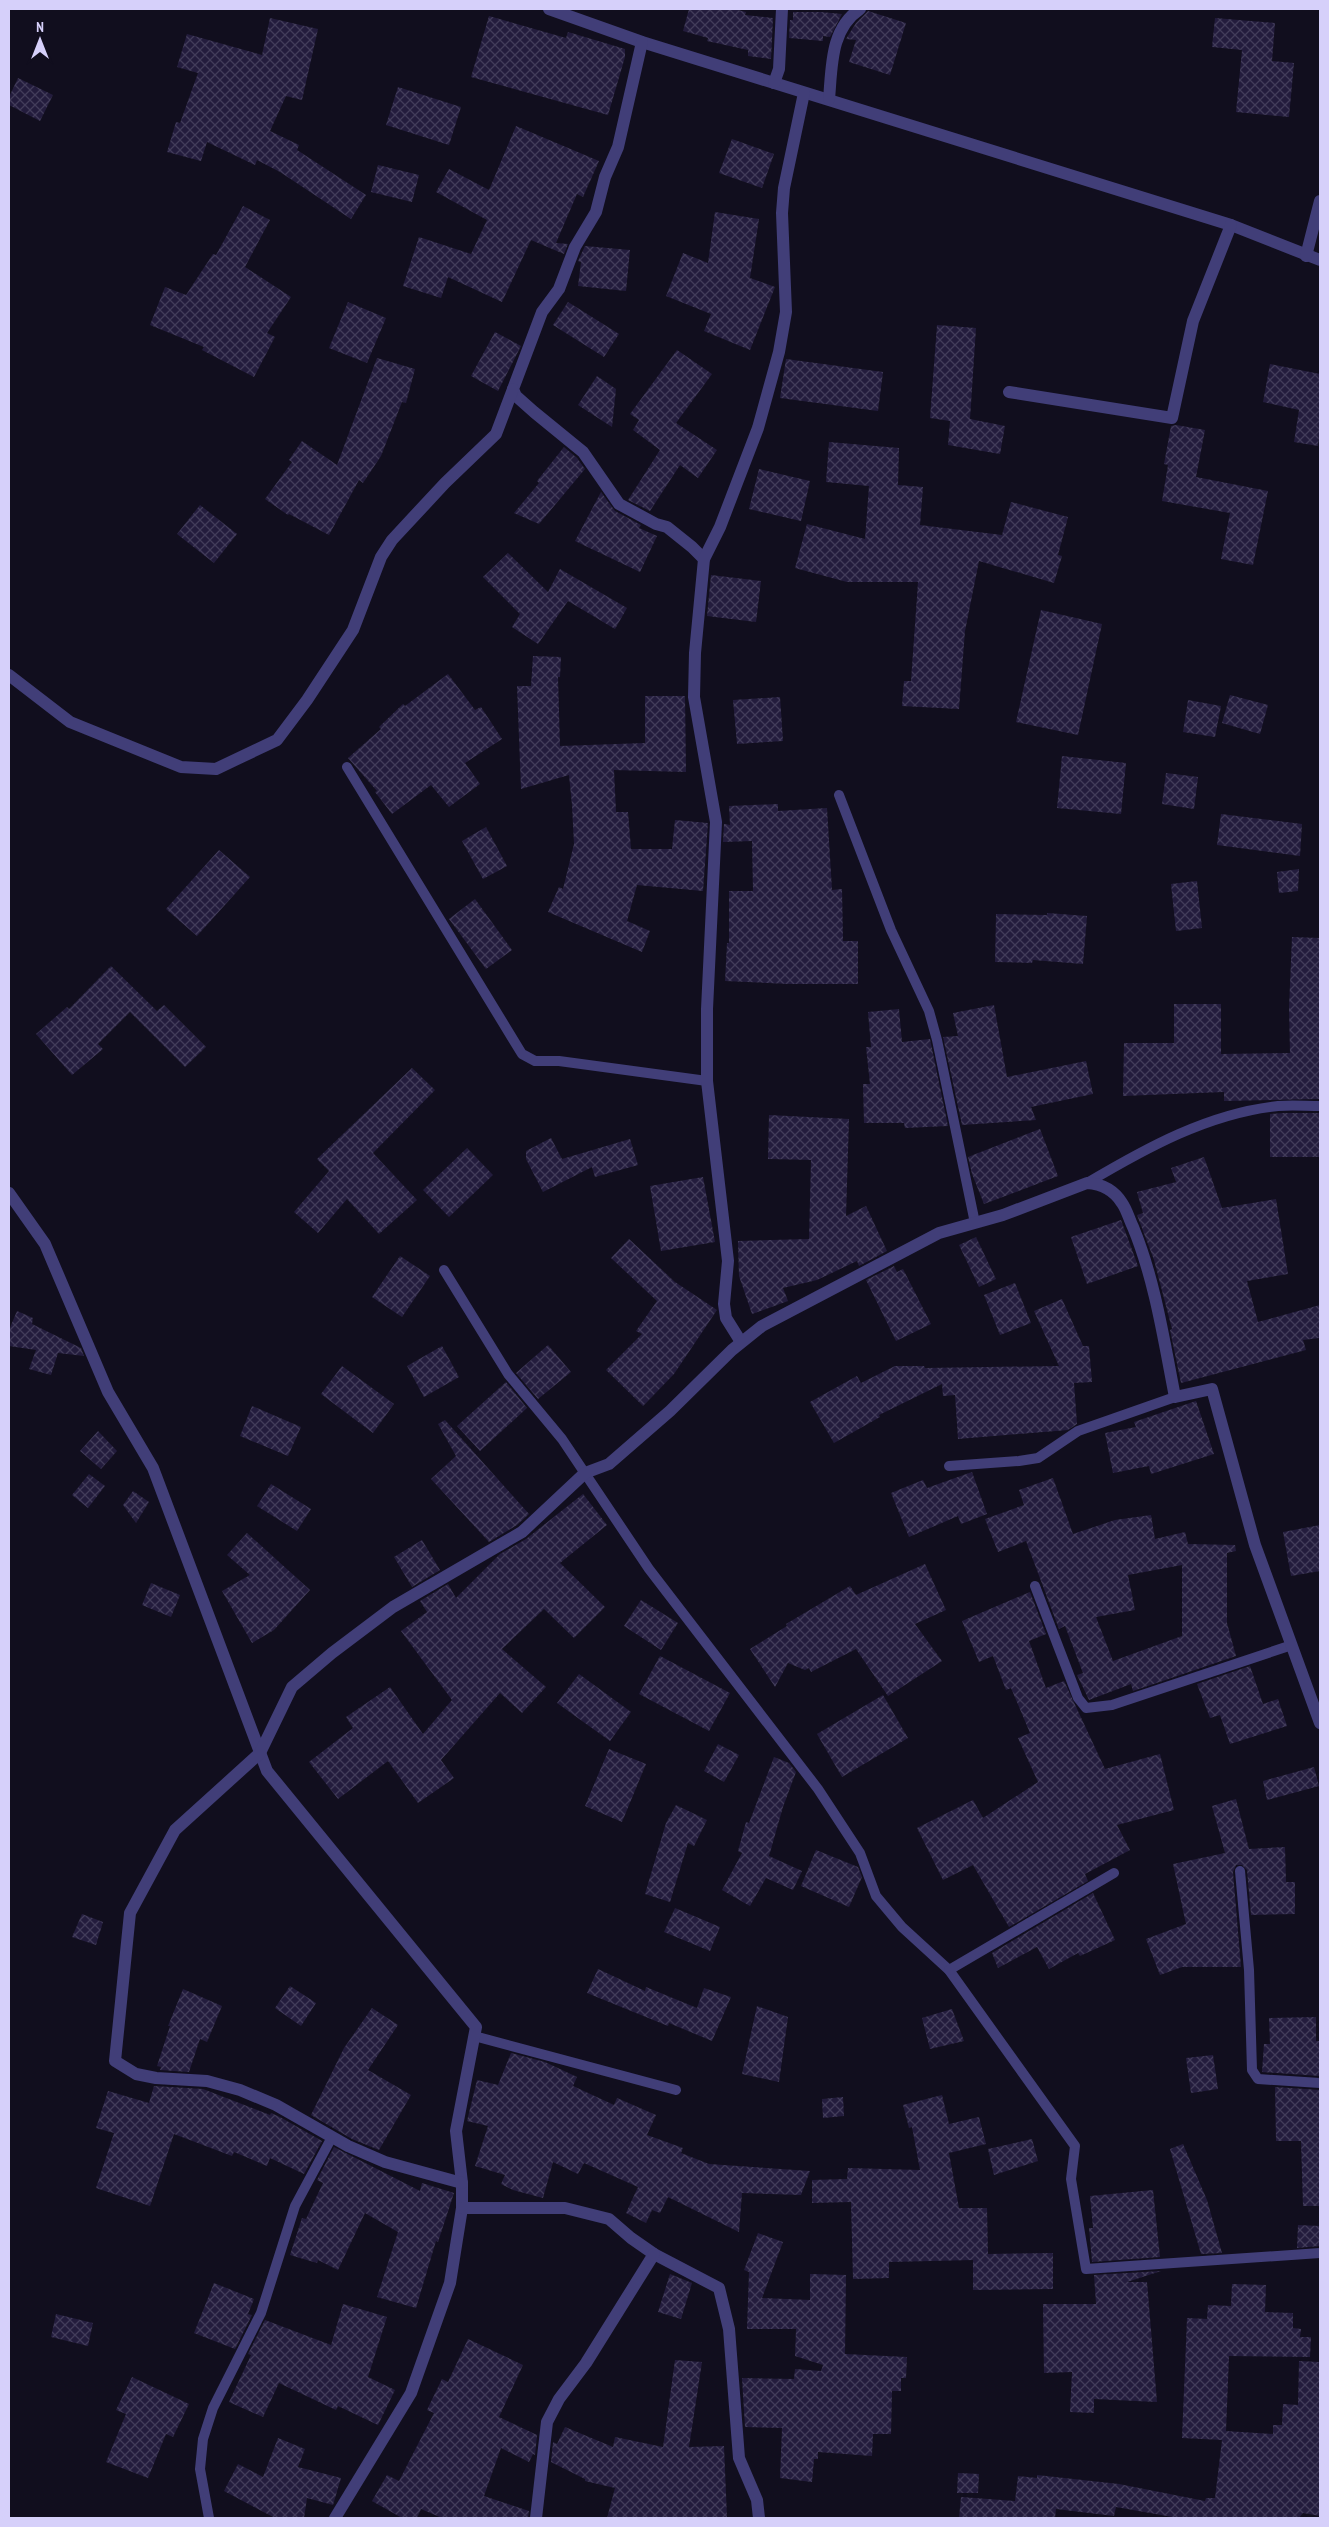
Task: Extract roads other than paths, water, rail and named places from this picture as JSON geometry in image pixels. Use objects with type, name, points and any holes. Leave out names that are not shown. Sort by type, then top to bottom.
[{"type":"street","points":[[549,9],[642,42],[1231,225],[1320,260]]},
{"type":"street","points":[[774,83],[778,69],[782,9]]},
{"type":"street","points":[[829,99],[834,48],[849,16],[860,9]]},
{"type":"street","points":[[9,674],[70,722],[181,766],[216,770],[277,740],[307,700],[352,630],[381,556],[392,540],[444,483],[496,434],[542,312],[559,289],[575,247],[596,212],[605,177],[618,147],[642,42]]},
{"type":"street","points":[[742,1342],[726,1318],[724,1291],[728,1261],[707,1081],[708,1009],[716,822],[694,697],[704,559],[720,527],[758,428],[779,352],[786,312],[782,213],[784,188],[804,93]]},
{"type":"street","points":[[1306,256],[1320,201]]},
{"type":"street","points":[[1009,392],[1172,418],[1193,321],[1231,225]]},
{"type":"street","points":[[513,390],[534,412],[583,452],[619,504],[649,521],[667,527],[692,546],[704,559]]},
{"type":"street","points":[[462,2183],[385,2162],[332,2137],[276,2105],[240,2090],[207,2081],[156,2078],[136,2074],[115,2061],[130,1914],[175,1830],[260,1753],[292,1687],[392,1607],[522,1532],[585,1473],[610,1464],[742,1342],[762,1326],[939,1233],[1003,1215],[1087,1183],[1098,1184],[1111,1190],[1122,1203],[1141,1248],[1175,1397],[1212,1389],[1255,1545],[1320,1723]]},
{"type":"street","points":[[9,1193],[45,1244],[108,1392],[153,1468],[267,1771],[476,2027],[456,2131],[462,2183],[462,2208],[450,2283],[411,2393],[339,2516]]},
{"type":"street","points":[[462,2208],[565,2208],[609,2219],[654,2254],[719,2288],[729,2329],[739,2458],[757,2500],[759,2518]]},
{"type":"street","points":[[536,2518],[547,2422],[559,2399],[586,2363],[654,2254]]},
{"type":"lane","points":[[347,767],[522,1054],[535,1062],[559,1062],[707,1081]]},
{"type":"lane","points":[[839,795],[892,930],[929,1011],[938,1040],[975,1223]]},
{"type":"lane","points":[[1087,1183],[1149,1146],[1193,1128],[1234,1115],[1278,1106],[1320,1106]]},
{"type":"lane","points":[[444,1270],[508,1374],[562,1439],[649,1569],[818,1789],[860,1853],[876,1896],[902,1927],[949,1970],[1075,2146],[1071,2179],[1086,2269],[1320,2253]]},
{"type":"lane","points":[[950,1466],[1038,1458],[1078,1432],[1175,1397]]},
{"type":"lane","points":[[1035,1586],[1078,1698],[1086,1708],[1100,1708],[1112,1705],[1292,1645]]},
{"type":"lane","points":[[1240,1871],[1249,1970],[1252,2070],[1258,2079],[1320,2084]]},
{"type":"lane","points":[[949,1970],[1114,1874]]},
{"type":"lane","points":[[474,2036],[676,2090]]},
{"type":"lane","points":[[209,2518],[200,2469],[203,2439],[213,2408],[261,2313],[295,2206],[332,2137]]}]
